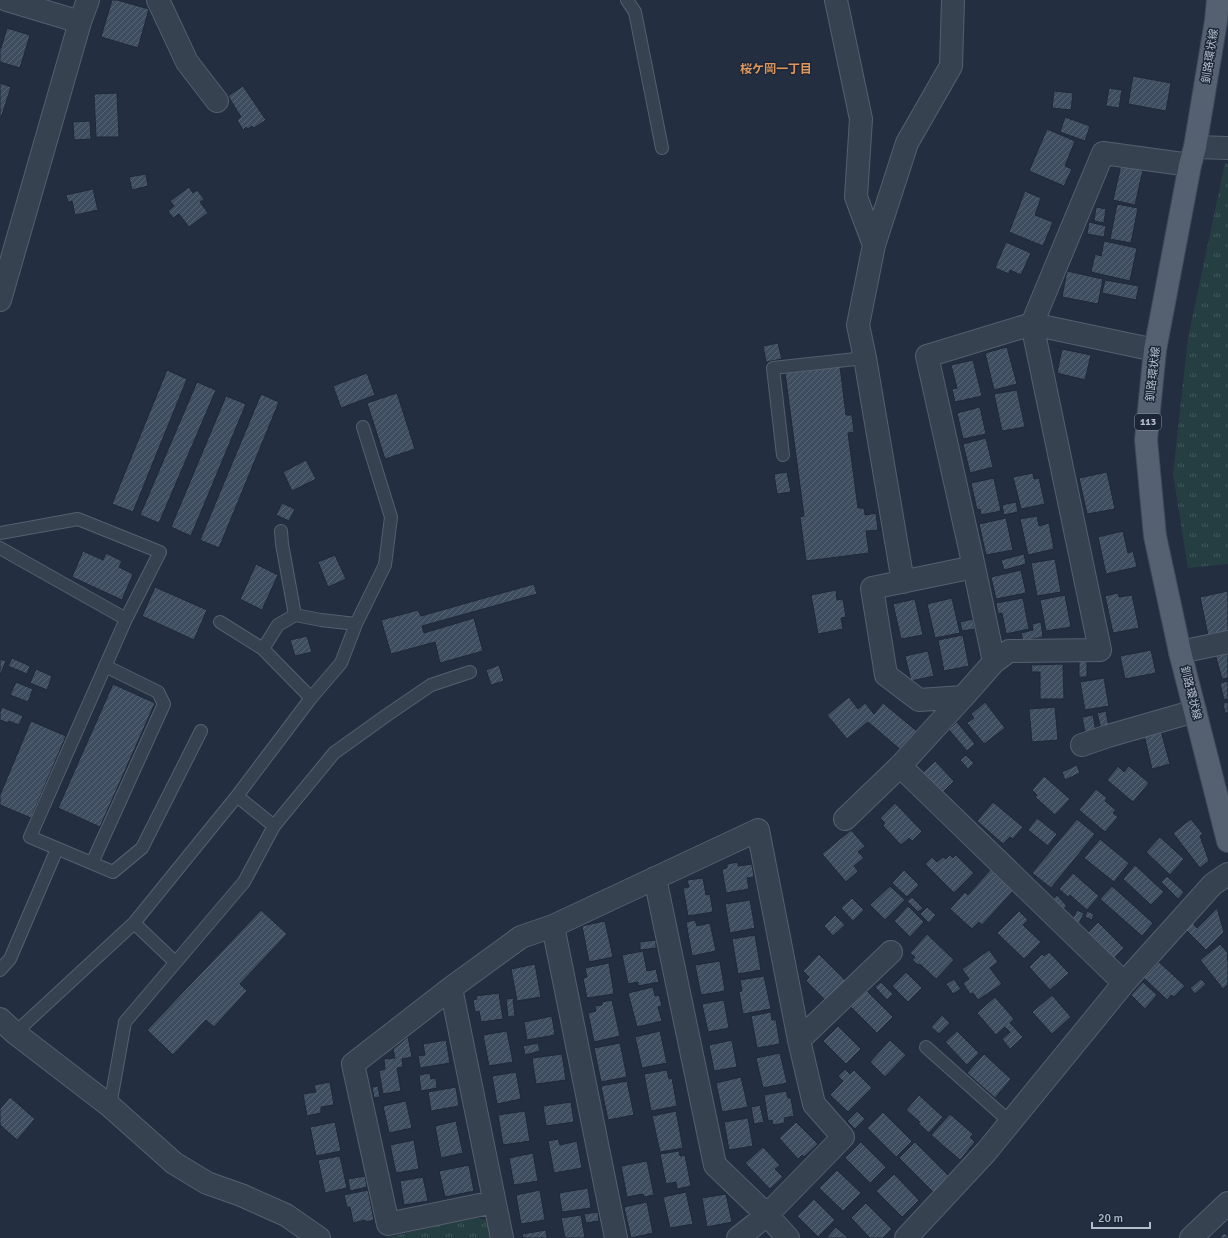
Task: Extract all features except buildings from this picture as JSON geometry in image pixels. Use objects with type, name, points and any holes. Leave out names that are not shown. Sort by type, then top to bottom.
[{"type":"main road","name":"釧路環状線","points":[[1218,0],[1216,21],[1193,156],[1155,350],[1146,440],[1155,536],[1180,652],[1228,841]]},
{"type":"street","points":[[7,0],[80,22]]},
{"type":"street","points":[[0,300],[80,22],[88,0]]},
{"type":"street","points":[[158,0],[187,62],[217,101]]},
{"type":"street","points":[[836,0],[861,119],[856,197],[874,245]]},
{"type":"street","points":[[903,582],[865,358],[858,326],[874,245],[907,143],[951,66],[952,0]]},
{"type":"street","points":[[845,819],[900,766],[994,662],[1009,651],[1100,650],[1032,324],[1103,153],[1193,156],[1228,148]]},
{"type":"street","points":[[994,662],[927,356],[1032,324],[1155,350]]},
{"type":"street","points":[[963,697],[919,700],[886,675],[872,588],[974,567]]},
{"type":"street","points":[[1180,652],[1228,642]]},
{"type":"street","points":[[1082,745],[1108,736],[1195,712]]},
{"type":"street","points":[[900,766],[1124,983]]},
{"type":"street","points":[[494,1202],[388,1224],[353,1064],[451,988],[521,937],[553,926],[758,830],[814,1104],[843,1137],[767,1215],[738,1238]]},
{"type":"street","points":[[906,1238],[986,1152],[1124,983],[1213,884],[1228,874]]},
{"type":"street","points":[[655,878],[715,1165],[767,1215],[788,1238]]},
{"type":"street","points":[[553,926],[616,1238]]},
{"type":"street","points":[[800,1040],[890,952]]},
{"type":"street","points":[[451,988],[502,1238]]},
{"type":"street","points":[[7,1026],[110,1106],[174,1163],[207,1183],[241,1195],[286,1215],[319,1238]]},
{"type":"street","points":[[1191,1238],[1228,1203]]},
{"type":"lane","points":[[627,0],[635,12],[662,148]]},
{"type":"lane","points":[[783,455],[773,368],[865,358]]},
{"type":"lane","points":[[7,1026],[134,923],[237,796],[311,698],[341,663],[356,624],[385,565],[391,517],[363,427]]},
{"type":"lane","points":[[0,533],[78,519],[160,552],[126,619],[30,837],[113,872],[142,848],[201,731]]},
{"type":"lane","points":[[281,531],[295,614]]},
{"type":"lane","points":[[0,548],[126,619]]},
{"type":"lane","points":[[263,648],[278,625],[295,614],[321,620],[356,624]]},
{"type":"lane","points":[[220,622],[263,648],[311,698]]},
{"type":"lane","points":[[92,863],[164,704],[158,692],[105,666]]},
{"type":"lane","points":[[110,1106],[125,1022],[244,882],[274,826],[334,753],[387,714],[431,685],[470,672]]},
{"type":"lane","points":[[237,796],[274,826]]},
{"type":"lane","points":[[0,970],[10,959],[57,848]]},
{"type":"lane","points":[[134,923],[175,962]]},
{"type":"lane","points":[[926,1047],[1010,1122]]},
{"type":"green space","points":[[1225,163],[1228,164],[1228,564],[1188,568],[1173,474],[1188,338]]},
{"type":"green space","points":[[474,1216],[488,1221],[492,1238],[386,1238]]},
{"type":"district","name":"桜ケ岡一丁目","points":[[776,69]]}]
